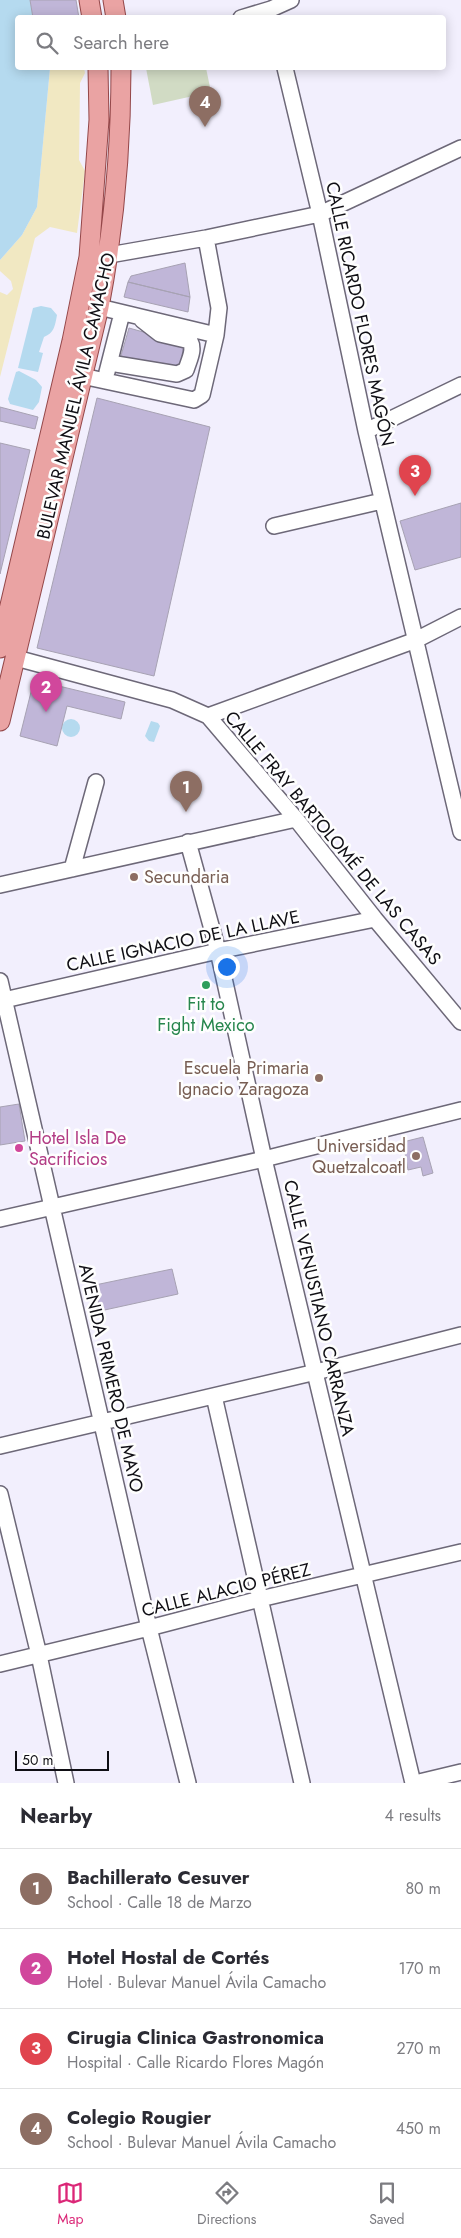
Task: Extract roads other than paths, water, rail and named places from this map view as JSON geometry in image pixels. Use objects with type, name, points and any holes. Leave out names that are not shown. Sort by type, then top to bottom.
[{"type":"main road","points":[[88,0],[91,15]]},
{"type":"main road","points":[[114,0],[116,15]]},
{"type":"main road","name":"BULEVAR MANUEL ÁVILA CAMACHO","points":[[0,648],[72,341],[89,257],[99,120],[98,70]]},
{"type":"main road","name":"BULEVAR MANUEL ÁVILA CAMACHO","points":[[0,721],[99,307],[109,256],[121,124],[121,70]]},
{"type":"street","points":[[250,15],[271,9],[291,0]]},
{"type":"street","name":"CALLE RICARDO FLORES MAGÓN","points":[[285,70],[320,214],[382,501],[461,832]]},
{"type":"street","points":[[89,257],[109,256],[206,238],[320,214],[461,148]]},
{"type":"street","points":[[82,376],[196,400],[202,395],[216,335],[219,308],[206,238]]},
{"type":"street","points":[[99,307],[216,335]]},
{"type":"street","points":[[105,381],[122,313]]},
{"type":"street","points":[[110,363],[177,374],[186,370],[192,355],[193,345],[190,341],[160,334],[139,317]]},
{"type":"street","points":[[366,431],[461,385]]},
{"type":"street","points":[[274,526],[382,501]]},
{"type":"street","points":[[208,716],[416,640],[461,617]]},
{"type":"street","name":"CALLE FRAY BARTOLOMÉ DE LAS CASAS","points":[[16,658],[172,700],[208,716],[296,819],[375,920],[461,1022]]},
{"type":"street","points":[[72,869],[96,782]]},
{"type":"street","points":[[0,885],[296,819]]},
{"type":"street","name":"CALLE VENUSTIANO CARRANZA","points":[[188,842],[218,951],[264,1159],[316,1372],[362,1576],[414,1783]]},
{"type":"street","name":"CALLE IGNACIO DE LA LLAVE","points":[[2,1001],[218,951],[375,920]]},
{"type":"street","name":"AVENIDA PRIMERO DE MAYO","points":[[0,981],[2,1001],[188,1783]]},
{"type":"street","points":[[0,1220],[264,1159],[461,1110]]},
{"type":"street","points":[[0,1446],[316,1372],[461,1335]]},
{"type":"street","points":[[214,1396],[302,1783]]},
{"type":"street","points":[[0,1494],[39,1655],[66,1783]]},
{"type":"street","name":"CALLE ALACIO PÉREZ","points":[[0,1664],[260,1599],[461,1552]]},
{"type":"street","points":[[414,1783],[461,1772]]},
{"type":"water","points":[[0,0],[30,0],[33,15],[15,15],[15,70],[50,70],[37,207],[22,235],[0,260]]},
{"type":"water","points":[[41,306],[51,308],[57,315],[54,329],[44,337],[39,352],[43,353],[38,372],[18,368],[33,308]]},
{"type":"water","points":[[19,371],[36,380],[42,387],[39,402],[33,410],[10,404],[8,399],[16,372]]},
{"type":"water","points":[[67,719],[75,719],[80,724],[78,735],[67,737],[62,732],[62,724]]},
{"type":"water","points":[[151,721],[158,723],[160,726],[154,742],[149,741],[145,736]]},
{"type":"place","name":"Colegio Rougier","points":[[205,127]]},
{"type":"place","name":"Cirugia Clinica Gastronomica","points":[[415,496]]},
{"type":"place","name":"Hotel Hostal de Cortés","points":[[46,712]]},
{"type":"place","name":"Bachillerato Cesuver","points":[[186,812]]},
{"type":"place","name":"Secundaria","points":[[134,877]]},
{"type":"place","name":"Fit to Fight Mexico","points":[[206,985]]},
{"type":"place","name":"Escuela Primaria Ignacio Zaragoza","points":[[319,1078]]},
{"type":"place","name":"Hotel Isla De Sacrificios","points":[[19,1148]]},
{"type":"place","name":"Universidad Quetzalcoatl","points":[[416,1156]]}]
